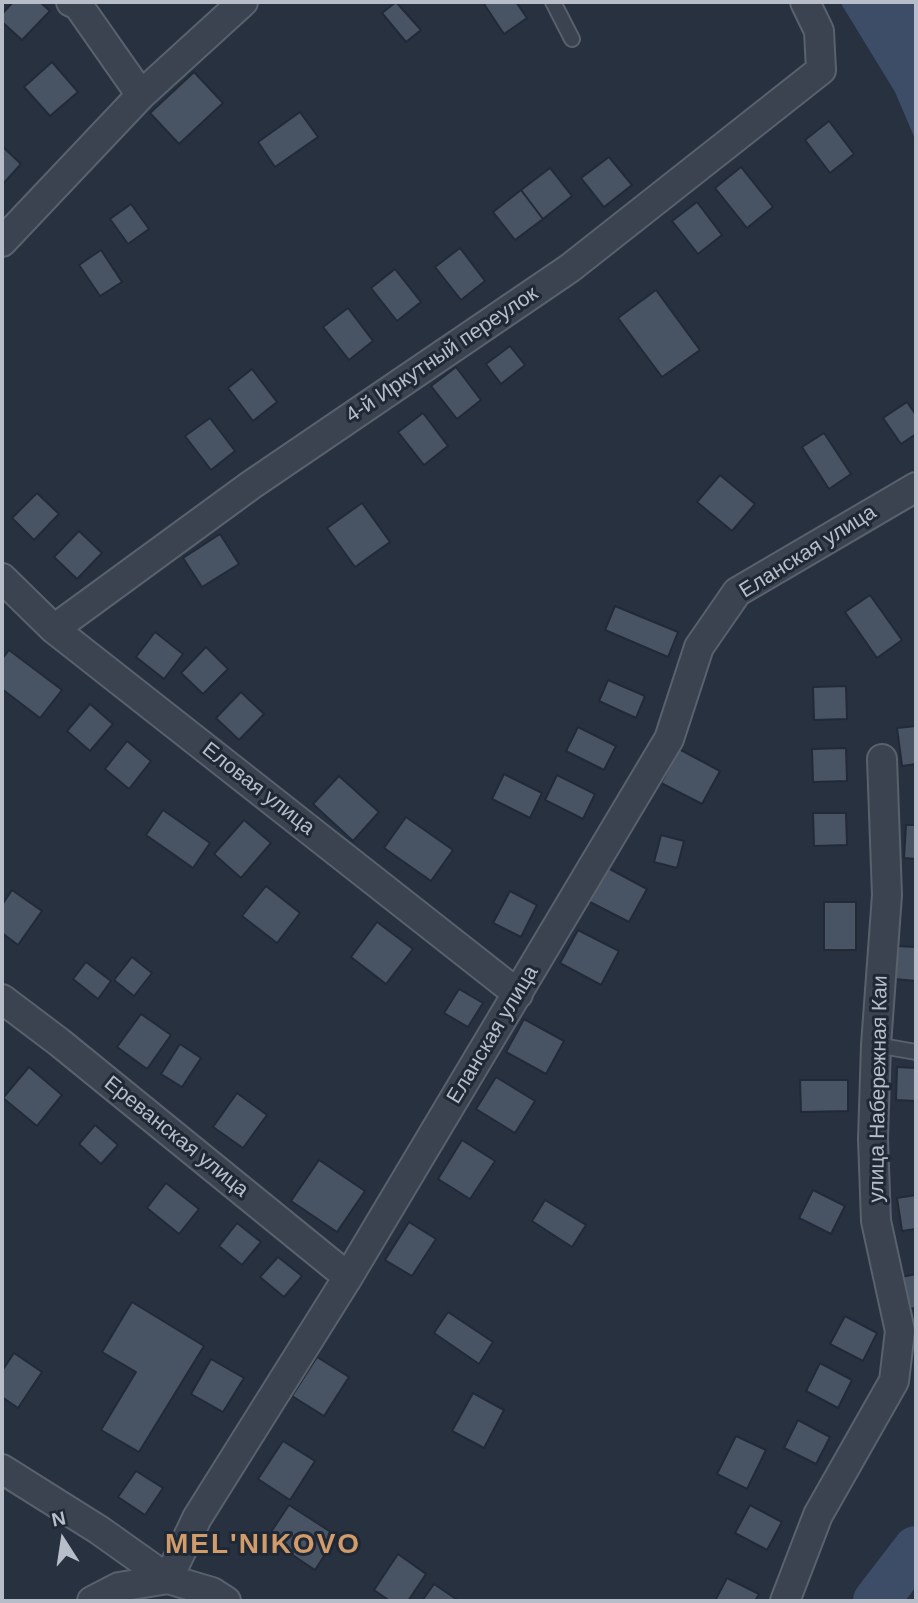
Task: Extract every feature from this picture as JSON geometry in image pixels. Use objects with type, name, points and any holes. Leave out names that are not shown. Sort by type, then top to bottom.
[{"type":"street","points":[[2,242],[141,95],[243,2]]},
{"type":"street","name":"4-й Иркутный переулок","points":[[54,629],[251,485],[570,268],[821,70],[819,31],[806,2]]},
{"type":"street","points":[[75,3],[141,95]]},
{"type":"street","name":"Еланская улица","points":[[168,1579],[197,1518],[348,1277],[669,739],[699,647],[737,592],[916,487]]},
{"type":"street","name":"Еловая улица","points":[[2,578],[54,629],[518,993]]},
{"type":"street","name":"улица Набережная Каи","points":[[785,1601],[818,1515],[894,1381],[900,1331],[876,1221],[873,1139],[876,1045],[887,895],[882,759]]},
{"type":"street","name":"Ереванская улица","points":[[2,999],[59,1042],[348,1277]]},
{"type":"street","points":[[2,1469],[99,1530],[168,1579],[212,1592],[226,1601]]},
{"type":"street","points":[[92,1601],[120,1587],[168,1579]]},
{"type":"lane","points":[[553,2],[572,39]]},
{"type":"lane","points":[[876,1045],[916,1052]]},
{"type":"water","points":[[840,2],[916,2],[916,141],[895,92]]},
{"type":"building","points":[[13,2],[40,2],[50,11],[22,40],[2,22],[2,14]]},
{"type":"building","points":[[396,2],[421,30],[406,42],[382,13]]},
{"type":"building","points":[[516,2],[527,18],[504,34],[484,4]]},
{"type":"building","points":[[52,62],[78,92],[50,116],[24,87]]},
{"type":"building","points":[[194,72],[223,103],[179,144],[150,113]]},
{"type":"building","points":[[300,112],[318,137],[275,167],[258,142]]},
{"type":"building","points":[[829,121],[854,154],[830,173],[805,140]]},
{"type":"building","points":[[2,146],[21,164],[2,185]]},
{"type":"building","points":[[609,157],[632,185],[604,207],[581,178]]},
{"type":"building","points":[[741,167],[773,207],[747,228],[715,188]]},
{"type":"building","points":[[550,168],[572,196],[543,219],[521,190]]},
{"type":"building","points":[[521,190],[543,219],[515,240],[493,212]]},
{"type":"building","points":[[697,202],[722,235],[698,254],[672,221]]},
{"type":"building","points":[[131,204],[149,229],[128,244],[110,219]]},
{"type":"building","points":[[460,248],[485,281],[461,300],[435,267]]},
{"type":"building","points":[[101,250],[122,282],[100,296],[79,265]]},
{"type":"building","points":[[395,269],[421,302],[397,321],[371,288]]},
{"type":"building","points":[[656,290],[700,350],[662,377],[618,318]]},
{"type":"building","points":[[348,308],[373,341],[349,360],[323,327]]},
{"type":"building","points":[[510,346],[525,365],[501,384],[486,364]]},
{"type":"building","points":[[456,367],[481,400],[457,419],[431,386]]},
{"type":"building","points":[[252,369],[277,402],[253,421],[228,388]]},
{"type":"building","points":[[907,402],[916,415],[916,434],[901,444],[883,418]]},
{"type":"building","points":[[423,413],[448,446],[424,465],[398,432]]},
{"type":"building","points":[[210,418],[235,451],[211,470],[185,436]]},
{"type":"building","points":[[824,433],[851,474],[829,489],[802,447]]},
{"type":"building","points":[[720,475],[755,504],[732,531],[697,502]]},
{"type":"building","points":[[37,493],[59,514],[34,540],[12,518]]},
{"type":"building","points":[[362,503],[390,542],[355,567],[327,528]]},
{"type":"building","points":[[79,531],[102,553],[77,579],[54,557]]},
{"type":"building","points":[[220,534],[239,564],[202,587],[183,558]]},
{"type":"building","points":[[870,595],[902,640],[877,658],[845,612]]},
{"type":"building","points":[[615,606],[678,632],[668,657],[605,630]]},
{"type":"building","points":[[155,632],[183,654],[164,679],[136,657]]},
{"type":"building","points":[[206,647],[228,669],[203,694],[181,673]]},
{"type":"building","points":[[9,650],[62,690],[40,718],[2,689],[2,659]]},
{"type":"building","points":[[608,680],[645,696],[636,718],[599,701]]},
{"type":"building","points":[[846,686],[847,719],[814,720],[813,687]]},
{"type":"building","points":[[241,692],[264,714],[239,740],[216,718]]},
{"type":"building","points":[[90,704],[113,724],[90,751],[67,731]]},
{"type":"building","points":[[916,726],[916,764],[902,766],[897,728]]},
{"type":"building","points":[[578,727],[616,746],[604,770],[566,751]]},
{"type":"building","points":[[127,741],[151,761],[129,789],[105,769]]},
{"type":"building","points":[[846,748],[847,781],[813,782],[812,749]]},
{"type":"building","points":[[679,749],[720,771],[702,804],[661,783]]},
{"type":"building","points":[[504,774],[542,793],[530,818],[492,799]]},
{"type":"building","points":[[557,775],[595,794],[583,819],[545,800]]},
{"type":"building","points":[[339,776],[379,812],[353,841],[313,804]]},
{"type":"building","points":[[163,810],[210,843],[193,868],[146,835]]},
{"type":"building","points":[[813,813],[846,813],[847,845],[814,846]]},
{"type":"building","points":[[406,817],[453,850],[431,881],[384,848]]},
{"type":"building","points":[[244,820],[271,843],[241,878],[214,854]]},
{"type":"building","points":[[906,825],[916,825],[916,859],[904,858]]},
{"type":"building","points":[[661,835],[684,841],[677,868],[654,862]]},
{"type":"building","points":[[606,867],[647,889],[629,922],[588,901]]},
{"type":"building","points":[[266,886],[300,913],[277,943],[242,916]]},
{"type":"building","points":[[12,890],[42,911],[18,945],[2,933],[2,905]]},
{"type":"building","points":[[510,891],[537,905],[521,937],[493,923]]},
{"type":"building","points":[[824,902],[856,902],[856,950],[824,950]]},
{"type":"building","points":[[377,922],[413,949],[386,984],[351,957]]},
{"type":"building","points":[[578,930],[619,951],[601,985],[560,963]]},
{"type":"building","points":[[896,946],[916,947],[916,981],[894,979]]},
{"type":"building","points":[[132,957],[152,973],[134,996],[114,980]]},
{"type":"building","points":[[86,962],[111,981],[98,999],[73,979]]},
{"type":"building","points":[[459,989],[483,1003],[468,1027],[444,1013]]},
{"type":"building","points":[[141,1014],[171,1035],[147,1069],[117,1047]]},
{"type":"building","points":[[524,1019],[564,1041],[546,1074],[506,1052]]},
{"type":"building","points":[[180,1044],[201,1058],[182,1087],[161,1074]]},
{"type":"building","points":[[29,1067],[62,1095],[37,1126],[3,1098]]},
{"type":"building","points":[[897,1067],[916,1068],[916,1101],[896,1100]]},
{"type":"building","points":[[496,1077],[535,1101],[515,1133],[476,1109]]},
{"type":"building","points":[[800,1080],[848,1080],[848,1111],[801,1112]]},
{"type":"building","points":[[237,1093],[267,1115],[243,1148],[213,1127]]},
{"type":"building","points":[[95,1125],[118,1145],[101,1164],[79,1144]]},
{"type":"building","points":[[462,1140],[495,1161],[470,1199],[438,1179]]},
{"type":"building","points":[[319,1160],[365,1191],[337,1232],[291,1201]]},
{"type":"building","points":[[166,1183],[199,1209],[179,1234],[147,1208]]},
{"type":"building","points":[[813,1190],[845,1206],[831,1234],[799,1218]]},
{"type":"building","points":[[916,1195],[916,1229],[902,1231],[897,1198]]},
{"type":"building","points":[[545,1200],[586,1225],[572,1247],[532,1221]]},
{"type":"building","points":[[409,1222],[436,1239],[412,1276],[385,1260]]},
{"type":"building","points":[[237,1223],[261,1242],[242,1265],[219,1246]]},
{"type":"building","points":[[278,1257],[302,1276],[284,1297],[260,1277]]},
{"type":"building","points":[[916,1274],[916,1308],[908,1309],[902,1277]]},
{"type":"building","points":[[132,1302],[204,1346],[139,1452],[101,1430],[136,1372],[102,1352]]},
{"type":"building","points":[[448,1312],[493,1342],[479,1364],[434,1333]]},
{"type":"building","points":[[845,1316],[877,1333],[863,1361],[830,1344]]},
{"type":"building","points":[[14,1353],[42,1372],[18,1408],[2,1397],[2,1371]]},
{"type":"building","points":[[317,1357],[349,1377],[324,1416],[292,1396]]},
{"type":"building","points":[[211,1359],[244,1378],[223,1412],[191,1394]]},
{"type":"building","points":[[820,1363],[852,1380],[838,1408],[806,1391]]},
{"type":"building","points":[[473,1393],[504,1410],[484,1448],[452,1431]]},
{"type":"building","points":[[798,1420],[830,1437],[816,1464],[784,1448]]},
{"type":"building","points":[[736,1436],[766,1450],[747,1489],[717,1474]]},
{"type":"building","points":[[283,1441],[315,1461],[290,1500],[258,1479]]},
{"type":"building","points":[[136,1471],[163,1488],[145,1515],[118,1497]]},
{"type":"building","points":[[289,1505],[337,1536],[315,1570],[267,1538]]},
{"type":"building","points":[[750,1505],[782,1522],[767,1550],[735,1533]]},
{"type":"building","points":[[398,1554],[426,1574],[408,1601],[390,1601],[374,1590]]},
{"type":"building","points":[[727,1578],[759,1594],[755,1601],[715,1601]]},
{"type":"building","points":[[434,1584],[459,1601],[422,1601]]},
{"type":"waterway","points":[[876,1601],[916,1549]]},
{"type":"district","name":"MEL'NIKOVO","points":[[263,1545]]}]
